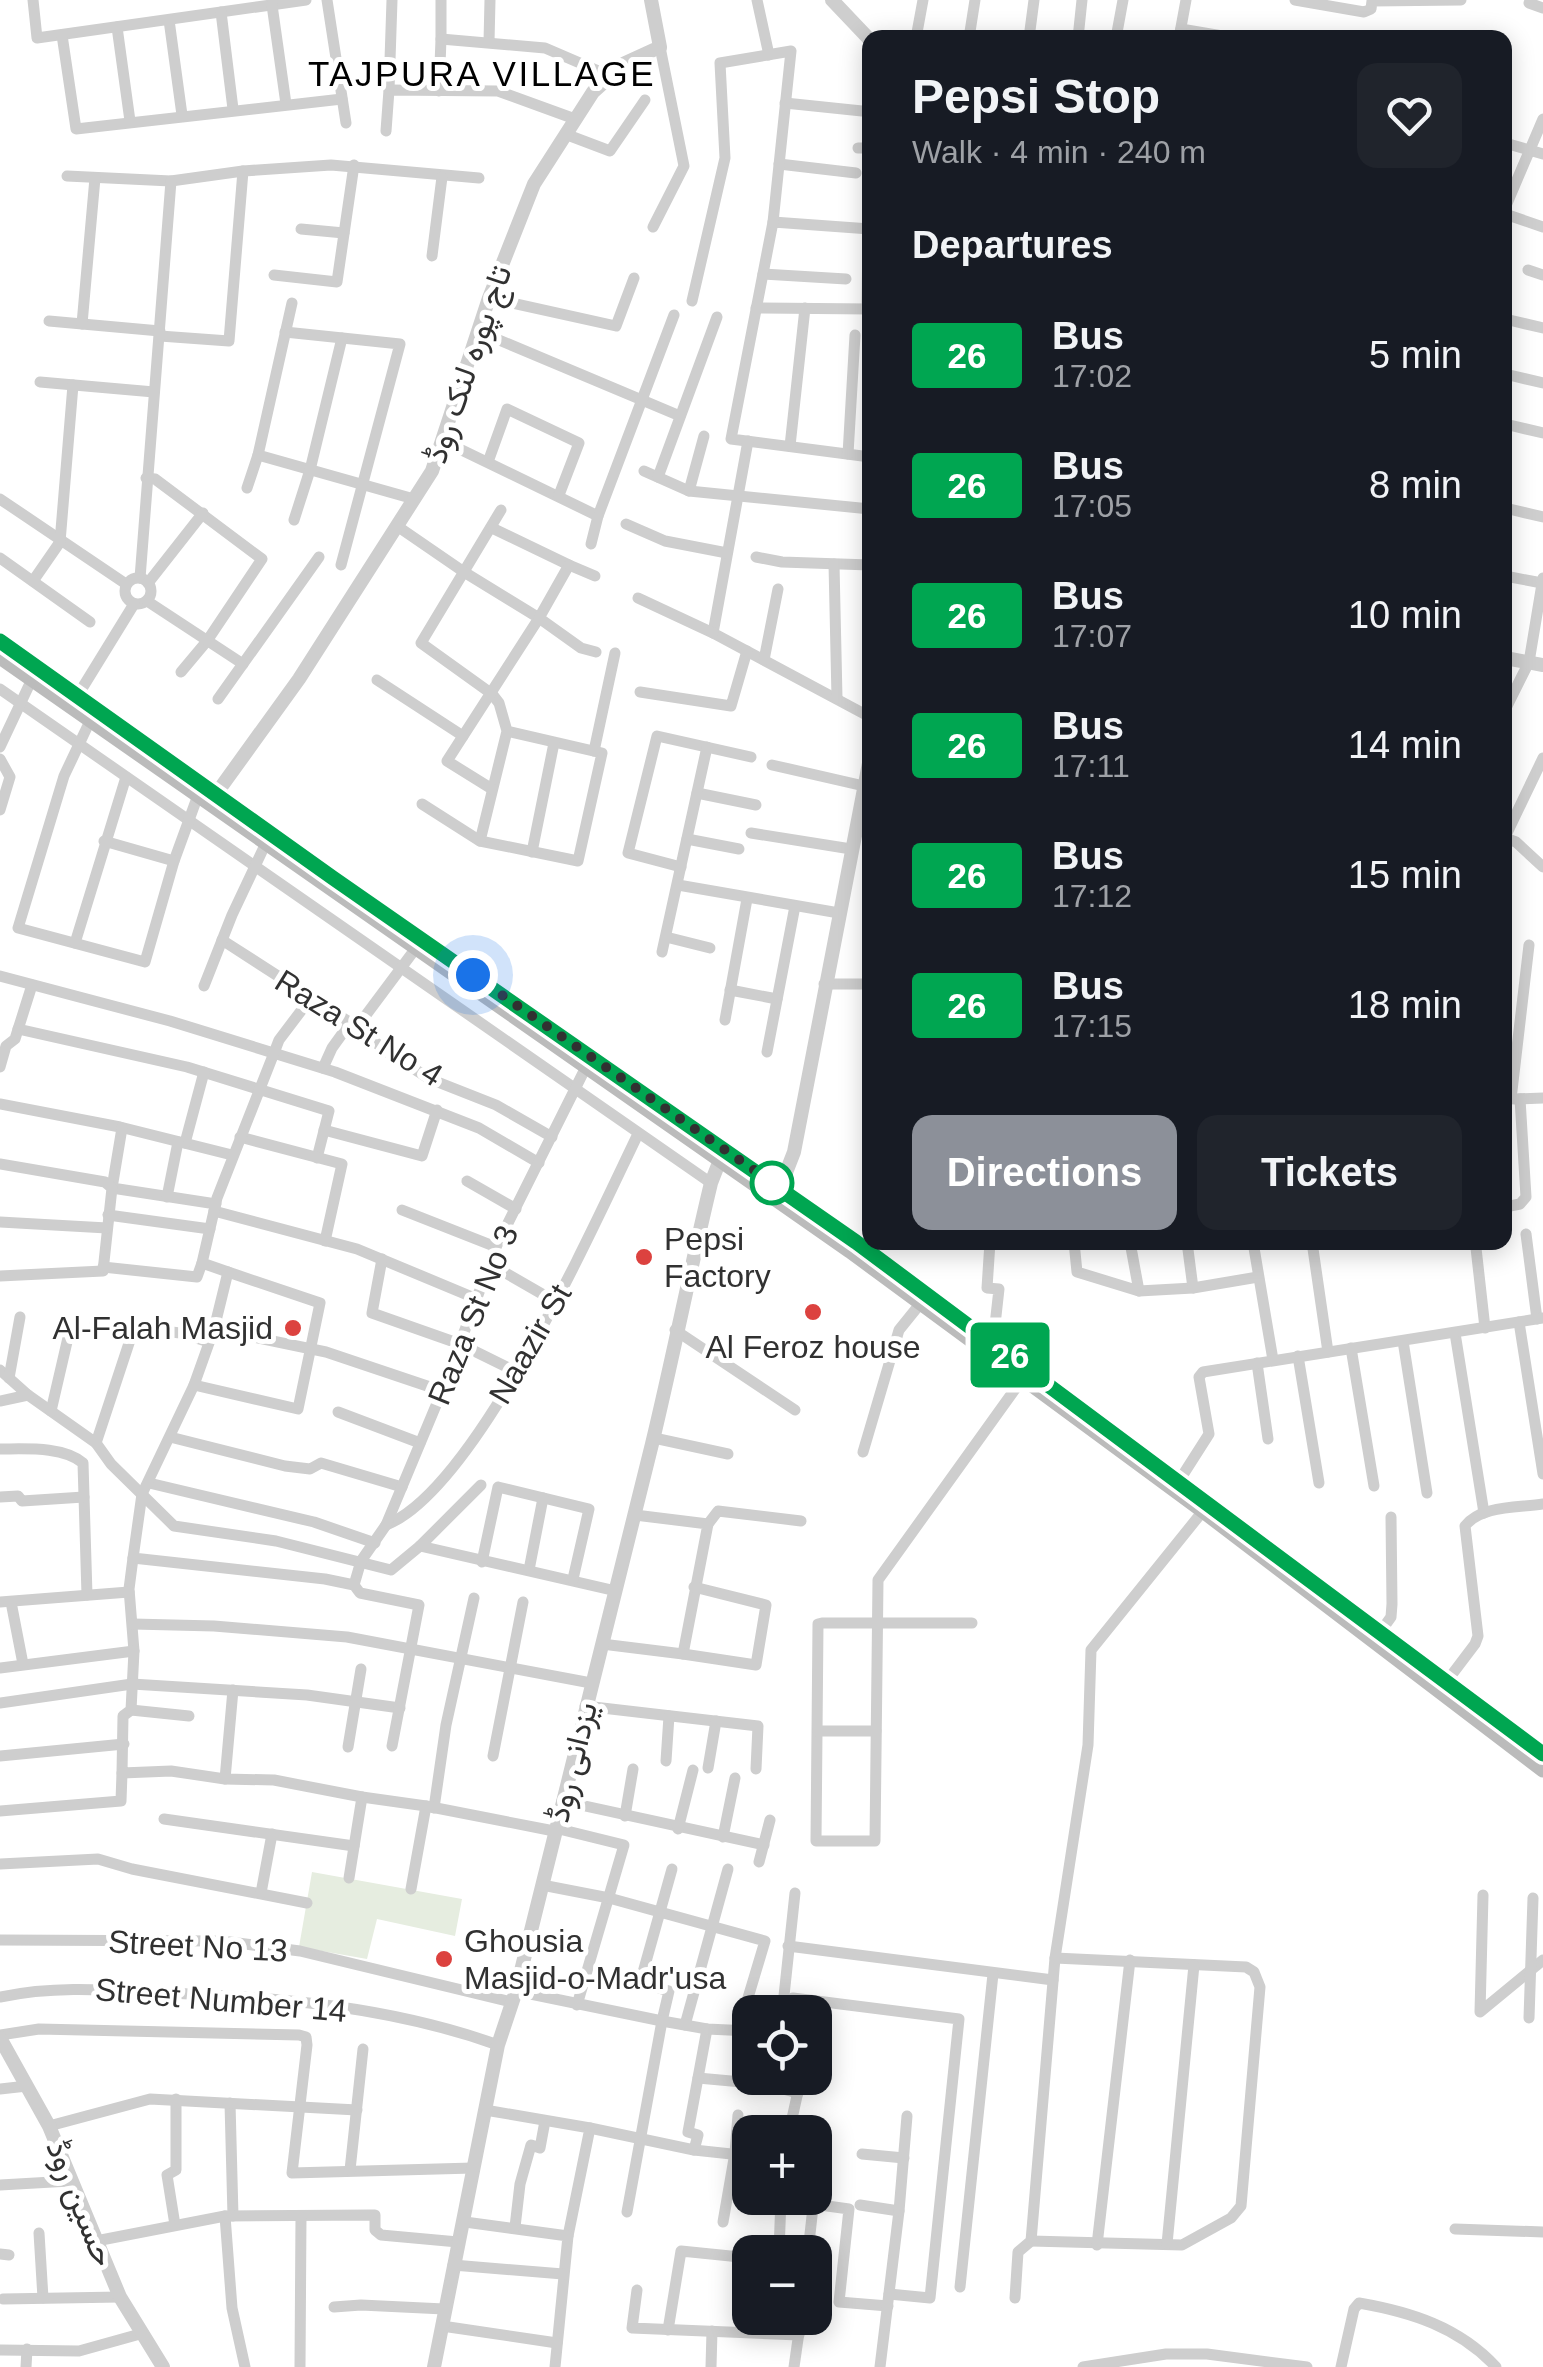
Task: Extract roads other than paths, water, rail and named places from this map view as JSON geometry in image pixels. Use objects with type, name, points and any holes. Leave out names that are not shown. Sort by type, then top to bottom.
[{"type":"main road","points":[[0,641],[216,794],[309,874],[521,1015],[586,1067],[993,1343],[1518,1743],[1543,1754]]},
{"type":"main road","points":[[0,657],[197,798],[268,840],[780,1188],[920,1304],[1448,1681],[1543,1770]]},
{"type":"street","points":[[32,0],[37,38],[169,20],[229,7],[306,0]]},
{"type":"street","points":[[327,0],[346,123]]},
{"type":"street","points":[[386,131],[392,0]]},
{"type":"street","points":[[439,91],[442,0]]},
{"type":"street","points":[[489,42],[490,0]]},
{"type":"street","points":[[651,0],[684,166],[653,228]]},
{"type":"street","points":[[758,0],[769,55]]},
{"type":"street","points":[[832,0],[862,32]]},
{"type":"street","points":[[917,30],[923,0]]},
{"type":"street","points":[[970,30],[975,0]]},
{"type":"street","points":[[1030,30],[1034,0]]},
{"type":"street","points":[[1079,30],[1082,0]]},
{"type":"street","points":[[1117,30],[1123,0]]},
{"type":"street","points":[[1181,30],[1186,0]]},
{"type":"street","points":[[1295,0],[1364,12],[1370,9],[1372,1],[1461,0]]},
{"type":"street","points":[[1529,3],[1543,8]]},
{"type":"street","points":[[272,5],[286,104]]},
{"type":"street","points":[[229,7],[233,109]]},
{"type":"street","points":[[169,20],[182,115]]},
{"type":"street","points":[[117,27],[130,121]]},
{"type":"street","points":[[62,34],[76,129],[342,99]]},
{"type":"street","points":[[441,40],[545,48],[610,76]]},
{"type":"street","name":"تاج پورہ لنک روڈ","points":[[216,794],[298,678],[432,471],[489,298],[534,184],[592,92],[625,63],[660,47]]},
{"type":"street","points":[[692,301],[725,158],[720,63],[791,51],[772,222],[731,438],[862,456]]},
{"type":"street","points":[[389,90],[498,92],[575,119]]},
{"type":"street","points":[[566,134],[610,150],[645,100]]},
{"type":"street","points":[[785,103],[862,112]]},
{"type":"street","points":[[1512,195],[1536,152],[1543,120]]},
{"type":"street","points":[[779,164],[856,173]]},
{"type":"street","points":[[274,275],[337,282],[354,165]]},
{"type":"street","points":[[67,176],[171,181],[243,171],[354,165],[479,178]]},
{"type":"street","points":[[49,321],[228,341],[243,171]]},
{"type":"street","points":[[432,256],[442,177]]},
{"type":"street","points":[[82,324],[96,178]]},
{"type":"street","points":[[78,695],[140,602],[150,594],[144,580],[146,478],[171,181]]},
{"type":"street","points":[[1512,211],[1543,227]]},
{"type":"street","points":[[772,222],[862,228]]},
{"type":"street","points":[[301,229],[344,233]]},
{"type":"street","points":[[1528,270],[1543,275]]},
{"type":"street","points":[[763,274],[846,280]]},
{"type":"street","points":[[489,298],[616,326],[634,278]]},
{"type":"street","points":[[247,488],[292,304]]},
{"type":"street","points":[[756,308],[862,309]]},
{"type":"street","points":[[790,446],[805,308]]},
{"type":"street","points":[[591,544],[598,516],[674,316]]},
{"type":"street","points":[[658,477],[716,316]]},
{"type":"street","points":[[1512,321],[1543,328]]},
{"type":"street","points":[[286,332],[400,344],[340,564]]},
{"type":"street","points":[[480,332],[680,416]]},
{"type":"street","points":[[848,454],[855,335]]},
{"type":"street","points":[[294,520],[342,338]]},
{"type":"street","points":[[1512,376],[1543,383]]},
{"type":"street","points":[[40,382],[154,392]]},
{"type":"street","points":[[34,582],[60,542],[72,385]]},
{"type":"street","points":[[488,462],[507,410],[579,442],[559,495]]},
{"type":"street","points":[[1512,426],[1543,433]]},
{"type":"street","points":[[688,490],[704,436]]},
{"type":"street","points":[[442,441],[598,516]]},
{"type":"street","points":[[712,633],[748,441]]},
{"type":"street","points":[[258,455],[414,499]]},
{"type":"street","points":[[644,470],[688,490],[862,508]]},
{"type":"street","points":[[146,478],[155,479],[262,559],[207,641],[181,672]]},
{"type":"street","points":[[0,499],[126,584],[144,580],[203,513]]},
{"type":"street","points":[[480,841],[506,731],[499,703],[421,642],[501,510]]},
{"type":"street","points":[[1512,510],[1543,517]]},
{"type":"street","points":[[626,524],[664,541],[728,553]]},
{"type":"street","points":[[397,526],[581,648],[596,652]]},
{"type":"street","points":[[492,528],[595,576]]},
{"type":"street","points":[[218,699],[319,557]]},
{"type":"street","points":[[756,557],[782,562],[862,565]]},
{"type":"street","points":[[0,558],[90,622]]},
{"type":"street","points":[[834,564],[837,698]]},
{"type":"street","points":[[492,789],[448,762],[569,565]]},
{"type":"street","points":[[1512,577],[1542,581],[1536,663],[1512,699]]},
{"type":"street","points":[[126,584],[126,596],[243,664]]},
{"type":"street","points":[[764,660],[778,589]]},
{"type":"street","points":[[638,598],[862,712]]},
{"type":"street","points":[[640,692],[730,706],[747,651]]},
{"type":"street","points":[[594,751],[615,653]]},
{"type":"street","points":[[0,747],[32,679]]},
{"type":"street","points":[[376,680],[463,736]]},
{"type":"street","points":[[0,689],[710,1184]]},
{"type":"street","points":[[90,721],[64,776],[18,928],[145,962],[197,798]]},
{"type":"street","points":[[422,804],[480,841],[578,861],[602,753],[506,731]]},
{"type":"street","points":[[681,867],[624,852],[657,736],[751,757]]},
{"type":"street","points":[[532,852],[554,743]]},
{"type":"street","points":[[662,952],[707,747]]},
{"type":"street","points":[[1512,822],[1543,758]]},
{"type":"street","points":[[0,759],[10,776],[0,810]]},
{"type":"street","points":[[772,765],[862,786]]},
{"type":"street","points":[[75,943],[126,776]]},
{"type":"street","points":[[152,794],[166,776]]},
{"type":"street","points":[[697,793],[756,805]]},
{"type":"street","points":[[780,1188],[794,1152],[862,796]]},
{"type":"street","points":[[751,833],[851,849]]},
{"type":"street","points":[[687,839],[739,849]]},
{"type":"street","points":[[204,986],[268,840]]},
{"type":"street","points":[[1512,840],[1543,867]]},
{"type":"street","points":[[104,841],[174,861]]},
{"type":"street","points":[[297,894],[309,874]]},
{"type":"street","points":[[678,885],[839,914]]},
{"type":"street","points":[[724,1020],[747,899]]},
{"type":"street","points":[[330,918],[346,900]]},
{"type":"street","points":[[767,1052],[795,906]]},
{"type":"street","points":[[666,938],[710,948]]},
{"type":"street","name":"Raza St No 4","points":[[222,940],[430,1079],[496,1105],[552,1137]]},
{"type":"street","points":[[1512,1206],[1526,1198],[1512,1099],[1529,945]]},
{"type":"street","points":[[323,1068],[332,1048],[416,948]]},
{"type":"street","points":[[0,976],[170,1021],[323,1068],[479,1128],[539,1163]]},
{"type":"street","points":[[824,984],[862,984]]},
{"type":"street","points":[[0,1068],[6,1046],[15,1039],[32,985]]},
{"type":"street","points":[[730,990],[777,999]]},
{"type":"street","points":[[103,1266],[197,1277],[232,1155],[279,1040],[310,998]]},
{"type":"street","points":[[18,1029],[204,1072],[329,1112],[317,1158]]},
{"type":"street","name":"Raza St No 3","points":[[360,1562],[386,1525],[496,1248],[586,1067]]},
{"type":"street","points":[[167,1197],[204,1072]]},
{"type":"street","points":[[1512,1099],[1543,1098]]},
{"type":"street","points":[[0,1104],[232,1155]]},
{"type":"street","points":[[324,1130],[422,1156],[437,1110]]},
{"type":"street","points":[[0,1276],[103,1271],[122,1128]]},
{"type":"street","name":"Naazir St","points":[[386,1525],[405,1518],[450,1473],[556,1302],[638,1134]]},
{"type":"street","points":[[240,1137],[342,1164],[325,1240]]},
{"type":"street","name":"یزدانی روڈ","points":[[434,2367],[498,2045],[654,1438],[710,1184],[720,1160]]},
{"type":"street","points":[[0,1164],[105,1182],[112,1188],[215,1208],[382,1259],[477,1299]]},
{"type":"street","points":[[467,1181],[516,1209]]},
{"type":"street","points":[[402,1210],[496,1248]]},
{"type":"street","points":[[0,1222],[108,1222],[210,1229]]},
{"type":"street","points":[[1178,1481],[1209,1434],[1200,1374],[1540,1318],[1526,1234]]},
{"type":"street","points":[[989,1250],[987,1288],[1000,1289],[993,1343]]},
{"type":"street","points":[[1075,1250],[1078,1272],[1139,1292],[1258,1277]]},
{"type":"street","points":[[1131,1250],[1139,1292]]},
{"type":"street","points":[[1187,1250],[1193,1288]]},
{"type":"street","points":[[1254,1250],[1273,1360]]},
{"type":"street","points":[[1313,1250],[1328,1352]]},
{"type":"street","points":[[1476,1250],[1485,1328]]},
{"type":"street","points":[[382,1259],[372,1313],[460,1344],[515,1371]]},
{"type":"street","points":[[194,1385],[298,1409],[320,1303],[202,1263]]},
{"type":"street","points":[[490,1264],[556,1302]]},
{"type":"street","points":[[131,1710],[134,1651],[129,1592],[145,1489],[194,1385],[214,1329],[228,1272]]},
{"type":"street","points":[[863,1452],[898,1330],[920,1304]]},
{"type":"street","points":[[20,1317],[4,1374],[96,1443],[111,1464],[145,1489],[174,1526],[276,1541],[391,1570],[481,1485]]},
{"type":"street","points":[[1519,1322],[1543,1474]]},
{"type":"street","points":[[95,1323],[180,1332],[209,1342]]},
{"type":"street","points":[[51,1411],[70,1328]]},
{"type":"street","points":[[96,1443],[134,1328]]},
{"type":"street","points":[[214,1329],[310,1348],[442,1391]]},
{"type":"street","points":[[675,1330],[795,1410]]},
{"type":"street","points":[[1455,1333],[1484,1512]]},
{"type":"street","points":[[1402,1342],[1427,1493]]},
{"type":"street","points":[[1351,1348],[1374,1486]]},
{"type":"street","points":[[1298,1356],[1319,1484]]},
{"type":"street","points":[[1257,1362],[1268,1439]]},
{"type":"street","points":[[972,1623],[877,1623],[818,1624],[818,1842],[876,1841],[876,1731],[877,1623],[878,1580],[1022,1378]]},
{"type":"street","points":[[0,1400],[28,1395]]},
{"type":"street","points":[[338,1412],[420,1443]]},
{"type":"street","points":[[170,1437],[285,1466],[310,1470],[321,1462],[402,1487]]},
{"type":"street","points":[[654,1438],[728,1454]]},
{"type":"street","points":[[0,1449],[40,1449],[77,1458],[82,1463],[87,1595]]},
{"type":"street","points":[[482,1562],[498,1486],[589,1509],[573,1578]]},
{"type":"street","points":[[145,1489],[314,1522],[376,1542]]},
{"type":"street","points":[[0,1497],[18,1496],[22,1501],[84,1497]]},
{"type":"street","points":[[529,1570],[543,1498]]},
{"type":"street","points":[[1448,1681],[1478,1636],[1465,1526],[1484,1512],[1543,1504]]},
{"type":"street","points":[[1031,2241],[1055,1958],[1080,1776],[1088,1745],[1091,1650],[1206,1507]]},
{"type":"street","points":[[682,1654],[708,1524],[718,1510],[801,1522]]},
{"type":"street","points":[[634,1515],[708,1524]]},
{"type":"street","points":[[1381,1631],[1390,1617],[1392,1604],[1392,1517]]},
{"type":"street","points":[[420,1546],[616,1590]]},
{"type":"street","points":[[132,1558],[325,1579],[354,1585],[360,1593],[419,1605],[392,1746]]},
{"type":"street","points":[[354,1585],[360,1562]]},
{"type":"street","points":[[602,1644],[756,1665],[766,1605],[694,1587]]},
{"type":"street","points":[[23,1664],[5,1602],[129,1592]]},
{"type":"street","points":[[411,1890],[474,1598]]},
{"type":"street","points":[[493,1756],[523,1602]]},
{"type":"street","points":[[133,1624],[347,1636],[591,1683]]},
{"type":"street","points":[[0,1668],[134,1651]]},
{"type":"street","points":[[348,1747],[362,1669]]},
{"type":"street","points":[[0,1703],[132,1684],[233,1690],[400,1708]]},
{"type":"street","points":[[225,1779],[233,1690]]},
{"type":"street","points":[[586,1706],[759,1727],[756,1769]]},
{"type":"street","points":[[0,1810],[121,1800],[123,1716],[131,1710],[189,1716]]},
{"type":"street","points":[[666,1761],[668,1716]]},
{"type":"street","points":[[708,1768],[716,1721]]},
{"type":"street","points":[[818,1731],[876,1731]]},
{"type":"street","points":[[0,1756],[124,1744]]},
{"type":"street","points":[[625,1816],[633,1769]]},
{"type":"street","points":[[678,1828],[693,1770]]},
{"type":"street","points":[[122,1772],[171,1771],[300,1783],[624,1845],[577,2005]]},
{"type":"street","points":[[723,1837],[734,1778]]},
{"type":"street","points":[[349,1878],[362,1797]]},
{"type":"street","points":[[562,1802],[764,1844]]},
{"type":"street","points":[[164,1818],[354,1846]]},
{"type":"street","points":[[759,1862],[770,1820]]},
{"type":"street","points":[[262,1893],[272,1834]]},
{"type":"street","points":[[0,1864],[98,1859],[307,1903]]},
{"type":"street","points":[[640,1983],[672,1868]]},
{"type":"street","points":[[685,2025],[728,1869]]},
{"type":"street","points":[[542,1885],[610,1898],[764,1940],[752,1995]]},
{"type":"street","points":[[784,1995],[795,1893]]},
{"type":"street","points":[[1483,1894],[1480,2012],[1543,1960]]},
{"type":"street","points":[[1529,2018],[1533,1898]]},
{"type":"street","name":"Street No 13","points":[[0,1940],[222,1941],[300,1951],[513,1997],[732,2030]]},
{"type":"street","points":[[788,1946],[1053,1980]]},
{"type":"street","points":[[1015,2298],[1018,2252],[1031,2241],[1182,2245],[1231,2218],[1240,2206],[1260,1987],[1254,1972],[1246,1968],[1055,1958]]},
{"type":"street","points":[[1097,2245],[1130,1960]]},
{"type":"street","points":[[1167,2244],[1194,1965]]},
{"type":"street","points":[[960,2288],[993,1974]]},
{"type":"street","points":[[616,1976],[670,1991],[639,2137],[628,2212]]},
{"type":"street","name":"Street Number 14","points":[[0,1997],[68,1987],[305,2000],[469,2034],[498,2045]]},
{"type":"street","points":[[832,2003],[959,2019],[930,2298],[838,2302],[849,2209],[832,2203]]},
{"type":"street","points":[[1,2041],[39,2028],[299,2035],[306,2037],[307,2045],[292,2172],[472,2168]]},
{"type":"street","points":[[694,2150],[698,2134],[688,2132],[707,2029]]},
{"type":"street","name":"حسین روڈ","points":[[1,2041],[49,2126],[120,2297],[163,2367]]},
{"type":"street","points":[[350,2170],[363,2049]]},
{"type":"street","points":[[698,2078],[732,2081]]},
{"type":"street","points":[[0,2089],[27,2086]]},
{"type":"street","points":[[49,2126],[150,2099],[356,2110]]},
{"type":"street","points":[[175,2225],[168,2174],[176,2168],[176,2099]]},
{"type":"street","points":[[230,2103],[232,2308],[245,2367]]},
{"type":"street","points":[[484,2110],[694,2150],[732,2153]]},
{"type":"street","points":[[880,2367],[907,2116]]},
{"type":"street","points":[[515,2228],[520,2184],[531,2145],[540,2148],[545,2121]]},
{"type":"street","points":[[555,2367],[568,2236],[590,2128]]},
{"type":"street","points":[[862,2154],[904,2158]]},
{"type":"street","points":[[722,2222],[732,2169]]},
{"type":"street","points":[[0,2185],[70,2180]]},
{"type":"street","points":[[860,2205],[899,2211]]},
{"type":"street","points":[[96,2241],[229,2216],[375,2215],[376,2230],[381,2235],[458,2242]]},
{"type":"street","points":[[300,2367],[302,2216]]},
{"type":"street","points":[[464,2222],[568,2236]]},
{"type":"street","points":[[1454,2229],[1543,2232]]},
{"type":"street","points":[[39,2233],[43,2298]]},
{"type":"street","points":[[668,2330],[680,2251],[732,2256]]},
{"type":"street","points":[[453,2265],[563,2274]]},
{"type":"street","points":[[636,2290],[632,2328],[732,2332]]},
{"type":"street","points":[[3,2299],[120,2297]]},
{"type":"street","points":[[1341,2367],[1354,2309],[1359,2303],[1435,2322],[1458,2335],[1496,2367]]},
{"type":"street","points":[[334,2307],[444,2310]]},
{"type":"street","points":[[442,2326],[556,2343]]},
{"type":"street","points":[[711,2367],[712,2331]]},
{"type":"street","points":[[1,2336],[0,2351],[80,2351],[140,2334]]},
{"type":"street","points":[[794,2367],[799,2335]]},
{"type":"street","points":[[26,2349],[26,2367]]},
{"type":"street","points":[[1083,2367],[1116,2365],[1166,2354],[1207,2354],[1307,2367]]},
{"type":"place","name":"Pepsi Factory","points":[[644,1257]]},
{"type":"place","name":"Al Feroz house","points":[[813,1312]]},
{"type":"place","name":"Al-Falah Masjid","points":[[293,1328]]},
{"type":"place","name":"Ghousia Masjid-o-Madr'usa","points":[[444,1959]]},
{"type":"district","name":"TAJPURA VILLAGE","points":[[482,74]]}]
